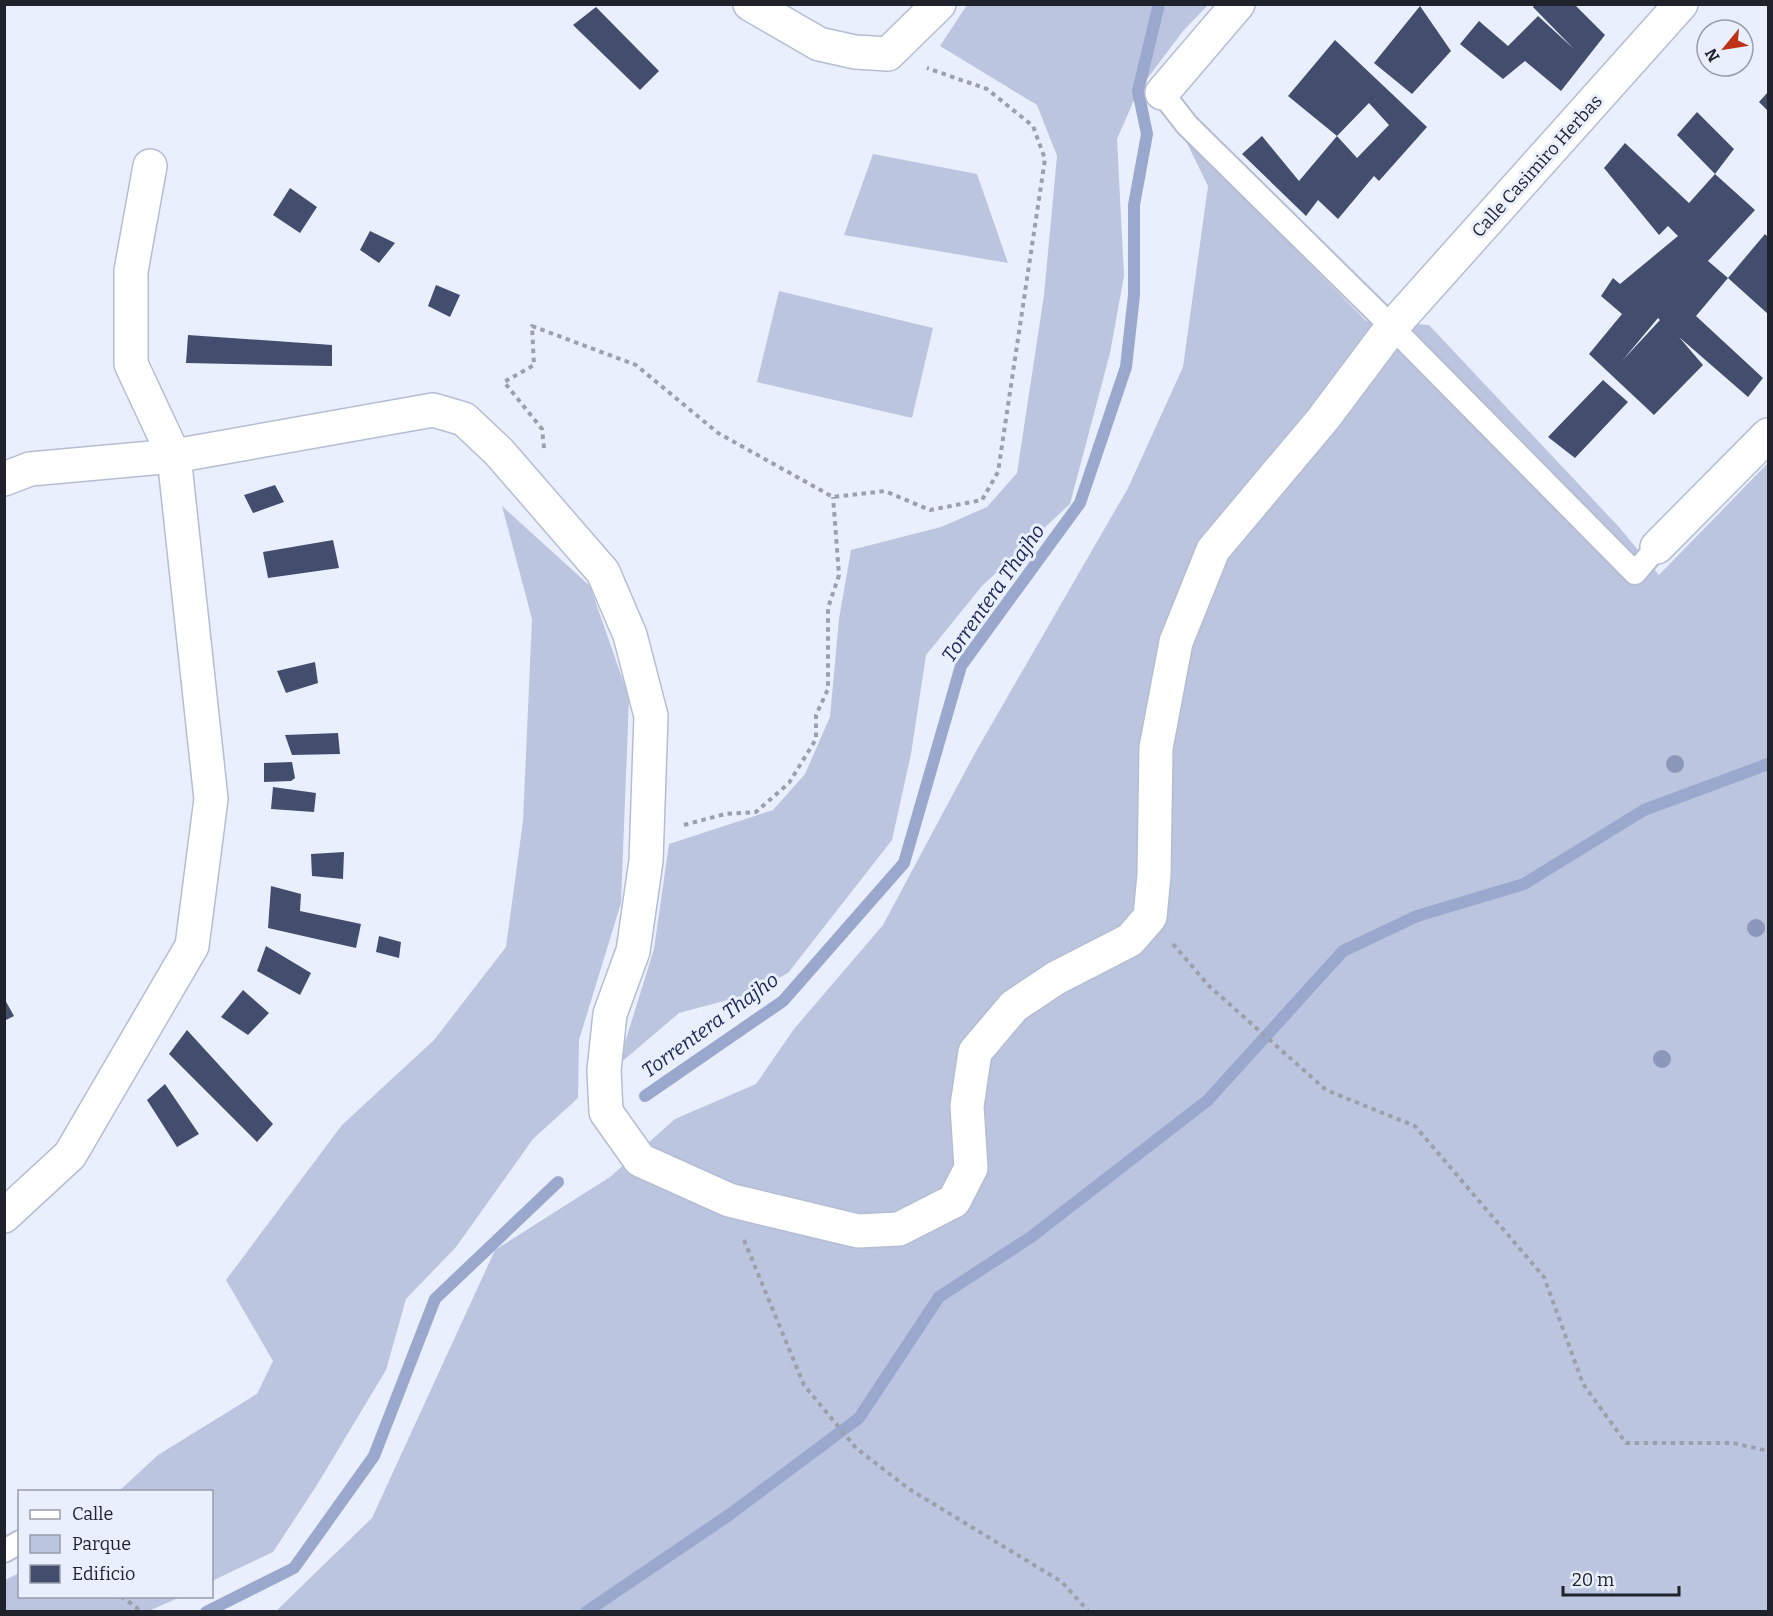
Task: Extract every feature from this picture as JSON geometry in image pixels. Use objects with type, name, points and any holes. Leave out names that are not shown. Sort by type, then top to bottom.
[{"type":"street","points":[[750,4],[819,44],[855,52],[888,54],[939,4]]},
{"type":"street","points":[[1162,93],[1238,4]]},
{"type":"street","name":"Calle Casimiro Herbas","points":[[1150,917],[1154,875],[1156,748],[1176,642],[1213,550],[1323,419],[1392,327],[1681,4]]},
{"type":"street","points":[[4,1215],[14,1210],[70,1155],[192,946],[211,799],[174,456],[131,364],[131,271],[150,166]]},
{"type":"street","points":[[4,479],[30,470],[174,456],[433,410],[464,419],[499,452],[603,572],[630,635],[651,716],[647,837],[633,951],[610,1014],[604,1070],[606,1112],[640,1160],[729,1200],[858,1231],[899,1229],[954,1201],[971,1168],[967,1106],[975,1052],[1014,1006],[1056,978],[1130,940],[1150,917]]},
{"type":"street","points":[[1657,547],[1768,435]]},
{"type":"lane","points":[[1162,93],[1187,125],[1392,327],[1635,573],[1657,547]]},
{"type":"lane","points":[[4,1551],[18,1543]]},
{"type":"path","points":[[528,486],[546,459],[542,429],[504,382],[534,365],[532,326],[636,365],[718,433],[833,497],[885,491],[930,510],[982,500],[998,472],[1044,159],[1034,126],[987,89],[888,54]]},
{"type":"path","points":[[647,837],[725,814],[756,812],[789,783],[816,739],[816,715],[828,689],[828,609],[839,575],[833,497]]},
{"type":"path","points":[[1150,917],[1209,986],[1326,1090],[1414,1126],[1544,1277],[1583,1384],[1626,1443],[1732,1443],[1768,1451]]},
{"type":"path","points":[[729,1200],[804,1385],[856,1448],[909,1489],[1062,1582],[1089,1611]]},
{"type":"path","points":[[124,1598],[142,1611]]},
{"type":"green space","points":[[967,5],[1208,5],[1183,31],[1138,91],[1117,139],[1124,276],[1110,353],[1070,504],[982,586],[926,655],[911,754],[892,840],[788,973],[750,994],[679,1013],[618,1065],[654,949],[669,844],[773,810],[805,774],[830,717],[839,619],[851,550],[941,527],[987,507],[1017,473],[1044,295],[1057,156],[1037,105],[940,46]]},
{"type":"green space","points":[[1184,137],[1366,321],[1429,325],[1618,526],[1659,575],[1768,463],[1768,1611],[275,1612],[372,1518],[495,1250],[610,1177],[675,1119],[756,1084],[794,1029],[883,925],[975,753],[1128,488],[1183,367],[1208,186]]},
{"type":"green space","points":[[873,154],[977,174],[1008,263],[844,235]]},
{"type":"green space","points":[[779,291],[933,328],[912,418],[757,382]]},
{"type":"green space","points":[[502,506],[590,586],[629,698],[621,903],[579,1040],[578,1098],[533,1139],[456,1247],[406,1299],[386,1370],[317,1485],[273,1552],[213,1581],[213,1490],[120,1490],[158,1455],[257,1394],[273,1361],[226,1280],[342,1125],[434,1040],[506,947],[523,821],[532,619]]},
{"type":"green space","points":[[18,1574],[18,1598],[178,1598],[149,1611],[5,1611],[5,1580]]},
{"type":"building","points":[[1535,4],[1574,4],[1605,35],[1561,91],[1525,61],[1503,79],[1460,44],[1479,21],[1508,46],[1538,16],[1574,49],[1533,7]]},
{"type":"building","points":[[1420,6],[1451,51],[1412,94],[1374,63]]},
{"type":"building","points":[[596,7],[659,71],[640,90],[573,25]]},
{"type":"building","points":[[1335,40],[1427,127],[1379,181],[1374,176],[1338,219],[1318,200],[1306,216],[1242,154],[1262,136],[1299,181],[1337,136],[1288,96]],"holes":[[[1369,103],[1389,125],[1357,158],[1337,136]]]},
{"type":"building","points":[[1768,92],[1768,111],[1759,102]]},
{"type":"building","points":[[1697,112],[1734,149],[1715,174],[1677,135]]},
{"type":"building","points":[[1625,143],[1689,203],[1715,174],[1755,210],[1708,261],[1728,278],[1696,316],[1763,378],[1748,397],[1679,337],[1703,365],[1654,415],[1589,354],[1622,314],[1601,296],[1613,278],[1620,284],[1678,236],[1668,226],[1659,235],[1604,168]],"holes":[[[1658,318],[1660,320],[1622,361]]]},
{"type":"building","points":[[290,188],[317,207],[300,233],[273,215]]},
{"type":"building","points":[[370,231],[395,243],[379,263],[360,250]]},
{"type":"building","points":[[1765,234],[1768,237],[1768,314],[1728,278]]},
{"type":"building","points":[[436,285],[460,295],[450,317],[428,306]]},
{"type":"building","points":[[188,335],[332,345],[332,366],[186,363]]},
{"type":"building","points":[[1603,380],[1628,402],[1575,458],[1548,437]]},
{"type":"building","points":[[275,485],[284,502],[253,513],[244,495]]},
{"type":"building","points":[[333,540],[339,568],[268,578],[263,552]]},
{"type":"building","points":[[315,662],[318,683],[286,693],[277,671]]},
{"type":"building","points":[[338,733],[340,754],[292,755],[285,735]]},
{"type":"building","points":[[292,762],[295,778],[291,781],[264,782],[264,763]]},
{"type":"building","points":[[273,787],[316,793],[314,812],[271,809]]},
{"type":"building","points":[[344,852],[343,879],[312,876],[311,854]]},
{"type":"building","points":[[271,886],[301,894],[300,911],[361,924],[356,948],[268,928]]},
{"type":"building","points":[[379,936],[401,942],[399,958],[376,952]]},
{"type":"building","points":[[266,946],[311,973],[300,995],[257,971]]},
{"type":"building","points":[[243,990],[269,1013],[248,1035],[221,1017]]},
{"type":"building","points":[[4,998],[14,1016],[4,1021]]},
{"type":"building","points":[[187,1030],[273,1124],[257,1142],[169,1054]]},
{"type":"building","points":[[165,1084],[199,1134],[177,1147],[147,1100]]},
{"type":"waterway","name":"Torrentera Thajho","points":[[645,1096],[783,1001],[904,863],[961,666],[1080,503],[1126,367],[1134,295],[1134,205],[1147,134],[1138,91],[1159,4]]},
{"type":"waterway","points":[[586,1612],[729,1515],[859,1418],[939,1297],[1031,1237],[1208,1100],[1343,951],[1417,916],[1524,884],[1644,810],[1768,764]]},
{"type":"waterway","name":"Torrentera Thajho","points":[[206,1612],[294,1568],[374,1456],[435,1299],[558,1182]]}]
